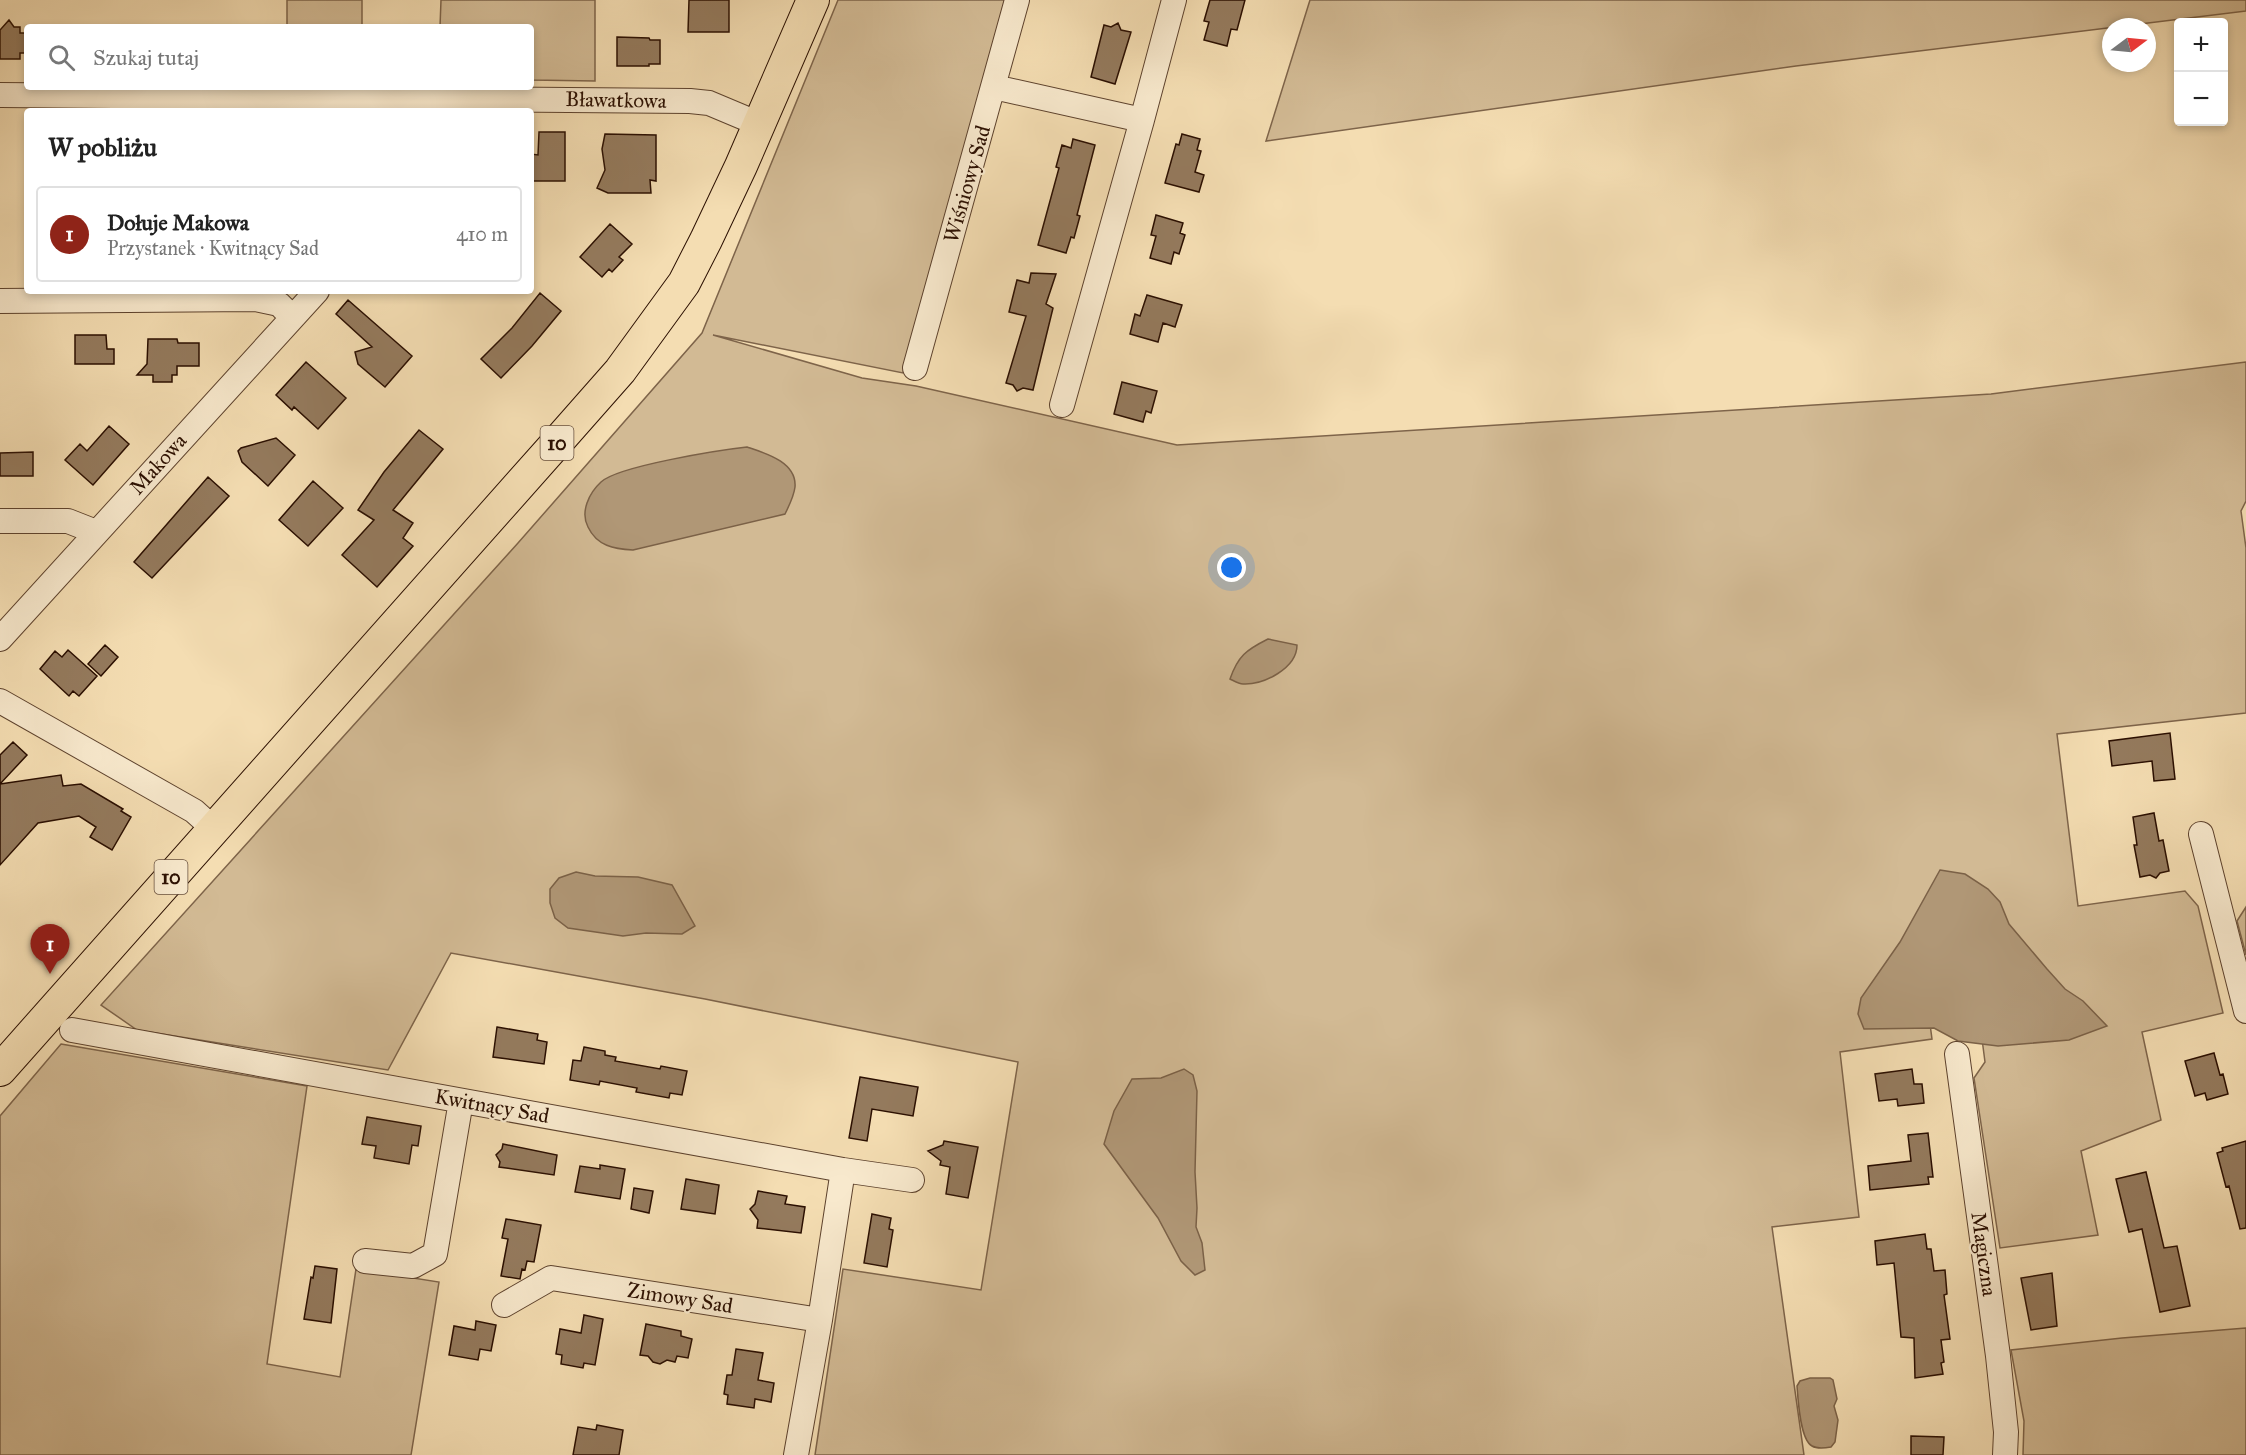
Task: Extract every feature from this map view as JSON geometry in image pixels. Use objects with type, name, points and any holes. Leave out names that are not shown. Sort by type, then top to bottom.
[{"type":"main road","name":"10","points":[[1,1068],[553,447],[647,336],[674,298],[694,264],[813,0]]},
{"type":"street","name":"Wiśniowy Sad","points":[[915,368],[1017,0]]},
{"type":"street","points":[[1062,405],[1174,0]]},
{"type":"street","points":[[994,87],[1142,120]]},
{"type":"street","name":"Bławatkowa","points":[[0,95],[476,105],[690,101],[709,103],[759,124]]},
{"type":"street","name":"Makowa","points":[[0,639],[314,294]]},
{"type":"street","points":[[0,301],[255,299],[279,304],[292,317]]},
{"type":"street","points":[[0,521],[68,521],[96,532]]},
{"type":"street","points":[[0,701],[194,811],[214,829]]},
{"type":"street","points":[[2201,834],[2246,1011]]},
{"type":"street","name":"Kwitnący Sad","points":[[72,1030],[843,1170],[912,1180]]},
{"type":"street","name":"Magiczna","points":[[1957,1054],[1998,1356],[2006,1432],[2005,1455]]},
{"type":"street","points":[[365,1261],[413,1266],[435,1254],[461,1101]]},
{"type":"street","points":[[796,1455],[843,1170]]},
{"type":"street","name":"Zimowy Sad","points":[[504,1305],[551,1278],[820,1320]]},
{"type":"shaded area","points":[[287,0],[362,0],[362,24],[287,24]]},
{"type":"shaded area","points":[[441,0],[595,0],[595,81],[534,80],[534,24],[440,24]]},
{"type":"shaded area","points":[[838,0],[1007,0],[903,373],[713,335],[862,378],[916,386],[1177,445],[1991,394],[2246,362],[2246,501],[2241,511],[2246,548],[2246,713],[2057,734],[2078,906],[2185,891],[2198,906],[2223,1013],[2142,1032],[2161,1120],[2081,1151],[2098,1235],[2000,1248],[1974,1078],[1985,1062],[1979,1016],[1930,1024],[1932,1039],[1840,1052],[1859,1217],[1772,1227],[1804,1455],[815,1455],[843,1269],[981,1290],[1018,1062],[705,999],[451,953],[388,1070],[137,1030],[101,1005],[518,543],[702,333]]},
{"type":"shaded area","points":[[1310,0],[2246,0],[2246,11],[2156,22],[2156,18],[2102,18],[2102,29],[1796,66],[1266,141]]},
{"type":"shaded area","points":[[747,447],[778,460],[791,471],[795,487],[785,514],[633,550],[619,549],[601,542],[588,527],[585,515],[587,503],[601,482],[611,476],[670,460]]},
{"type":"shaded area","points":[[1268,639],[1297,645],[1292,661],[1278,674],[1260,682],[1241,684],[1230,679],[1244,654]]},
{"type":"shaded area","points":[[1940,870],[1965,874],[1988,889],[2000,902],[2009,924],[2047,969],[2065,989],[2083,1001],[2107,1026],[2069,1040],[1998,1046],[1958,1041],[1934,1028],[1864,1029],[1858,1014],[1861,998],[1900,942]]},
{"type":"shaded area","points":[[576,872],[595,876],[638,877],[672,885],[695,926],[682,934],[646,933],[623,936],[568,928],[555,918],[550,903],[550,889],[559,878]]},
{"type":"shaded area","points":[[2246,907],[2246,955],[2237,921]]},
{"type":"shaded area","points":[[61,1044],[307,1086],[267,1364],[340,1377],[356,1269],[439,1282],[411,1455],[0,1455],[0,1116]]},
{"type":"shaded area","points":[[1184,1069],[1193,1075],[1197,1091],[1196,1227],[1202,1243],[1205,1270],[1195,1275],[1181,1261],[1158,1218],[1104,1144],[1114,1111],[1132,1079],[1161,1078]]},
{"type":"shaded area","points":[[2246,1328],[2246,1455],[2023,1455],[2024,1421],[2011,1350]]},
{"type":"shaded area","points":[[1810,1378],[1833,1380],[1837,1399],[1834,1406],[1838,1420],[1835,1442],[1831,1447],[1812,1446],[1802,1428],[1797,1386],[1800,1381]]},
{"type":"building","points":[[689,0],[729,0],[729,32],[688,32]]},
{"type":"building","points":[[1210,0],[1245,0],[1237,30],[1231,29],[1227,46],[1204,40],[1209,22],[1204,21]]},
{"type":"building","points":[[9,20],[14,27],[20,27],[20,33],[24,33],[24,53],[20,53],[20,59],[0,59],[0,30]]},
{"type":"building","points":[[1118,23],[1121,30],[1131,32],[1115,84],[1091,77],[1104,25],[1111,27]]},
{"type":"building","points":[[617,37],[660,40],[660,64],[617,66]]},
{"type":"building","points":[[539,132],[565,132],[565,181],[534,181],[534,154],[538,155]]},
{"type":"building","points":[[605,134],[656,135],[656,181],[650,180],[651,193],[608,193],[597,188],[605,170],[602,149]]},
{"type":"building","points":[[1182,134],[1200,139],[1197,150],[1201,151],[1195,172],[1204,175],[1199,192],[1165,183],[1176,144],[1179,145]]},
{"type":"building","points":[[1073,139],[1095,145],[1077,215],[1080,216],[1074,238],[1071,237],[1066,253],[1038,245],[1059,168],[1056,167],[1062,145],[1071,148]]},
{"type":"building","points":[[1156,215],[1183,223],[1180,233],[1185,235],[1179,254],[1174,252],[1171,264],[1150,258],[1156,236],[1151,235]]},
{"type":"building","points":[[610,224],[632,244],[619,257],[623,260],[612,272],[609,269],[602,277],[580,257]]},
{"type":"building","points":[[1031,273],[1056,274],[1046,304],[1053,308],[1033,390],[1023,388],[1017,391],[1013,385],[1006,383],[1026,316],[1009,312],[1017,280],[1029,283]]},
{"type":"building","points":[[540,293],[561,311],[501,378],[481,359],[512,328]]},
{"type":"building","points":[[1147,295],[1182,305],[1175,327],[1163,323],[1158,342],[1130,334],[1135,314],[1140,316]]},
{"type":"building","points":[[348,300],[412,356],[385,387],[358,364],[355,352],[372,347],[336,314]]},
{"type":"building","points":[[75,335],[106,335],[107,349],[114,349],[114,364],[75,364]]},
{"type":"building","points":[[148,339],[177,339],[178,343],[199,343],[199,366],[177,366],[177,375],[172,375],[172,382],[153,382],[153,375],[137,375],[147,364]]},
{"type":"building","points":[[306,362],[346,398],[318,429],[294,407],[292,410],[276,395]]},
{"type":"building","points":[[1122,382],[1157,391],[1151,413],[1146,411],[1143,422],[1114,414]]},
{"type":"building","points":[[109,426],[129,444],[93,485],[65,460],[80,444],[87,451]]},
{"type":"building","points":[[419,430],[443,449],[393,510],[413,523],[403,538],[413,546],[377,587],[342,555],[374,520],[358,510],[384,472]]},
{"type":"building","points":[[276,438],[295,455],[268,486],[242,462],[238,451],[241,448]]},
{"type":"building","points":[[33,452],[33,476],[0,476],[0,453]]},
{"type":"building","points":[[208,477],[229,496],[152,578],[134,562]]},
{"type":"building","points":[[313,481],[343,508],[308,546],[279,520]]},
{"type":"building","points":[[105,645],[118,657],[101,676],[88,664]]},
{"type":"building","points":[[68,650],[97,676],[79,696],[73,691],[69,696],[40,669],[55,651],[62,657]]},
{"type":"building","points":[[2170,733],[2175,779],[2154,781],[2152,761],[2112,766],[2109,741]]},
{"type":"building","points":[[13,742],[27,755],[0,784],[0,755]]},
{"type":"building","points":[[61,775],[63,786],[81,784],[123,809],[121,811],[131,817],[112,850],[90,837],[96,827],[79,816],[38,823],[0,865],[0,784]]},
{"type":"building","points":[[2154,813],[2159,841],[2163,840],[2169,871],[2160,873],[2156,878],[2150,875],[2140,877],[2134,845],[2137,845],[2133,817]]},
{"type":"building","points":[[497,1027],[538,1034],[537,1040],[547,1042],[544,1064],[493,1057]]},
{"type":"building","points":[[584,1047],[605,1051],[605,1055],[616,1057],[615,1061],[687,1071],[682,1095],[670,1093],[669,1098],[636,1092],[637,1088],[600,1081],[599,1085],[570,1080],[573,1060],[581,1061]]},
{"type":"building","points":[[2214,1053],[2228,1094],[2207,1100],[2205,1093],[2195,1096],[2185,1061]]},
{"type":"building","points":[[1912,1069],[1914,1084],[1922,1084],[1924,1103],[1898,1106],[1897,1099],[1879,1101],[1875,1074]]},
{"type":"building","points":[[860,1077],[918,1087],[913,1116],[872,1109],[867,1141],[849,1138]]},
{"type":"building","points":[[367,1117],[421,1126],[418,1146],[412,1145],[409,1164],[374,1158],[376,1146],[362,1144]]},
{"type":"building","points":[[1928,1133],[1933,1177],[1928,1177],[1929,1184],[1870,1190],[1868,1166],[1911,1161],[1908,1135]]},
{"type":"building","points":[[944,1141],[978,1147],[968,1198],[946,1194],[950,1167],[940,1165],[941,1161],[928,1151],[943,1145]]},
{"type":"building","points":[[2246,1141],[2246,1228],[2240,1229],[2229,1186],[2226,1187],[2217,1153],[2223,1151],[2222,1148]]},
{"type":"building","points":[[503,1144],[557,1155],[554,1175],[499,1167],[500,1162],[496,1155],[502,1149]]},
{"type":"building","points":[[600,1165],[625,1169],[620,1199],[575,1192],[580,1166],[600,1169]]},
{"type":"building","points":[[2146,1172],[2164,1248],[2177,1246],[2190,1306],[2160,1312],[2142,1229],[2129,1232],[2116,1179]]},
{"type":"building","points":[[686,1179],[719,1185],[715,1214],[681,1209]]},
{"type":"building","points":[[634,1188],[653,1191],[649,1213],[631,1209]]},
{"type":"building","points":[[758,1191],[787,1196],[785,1204],[805,1207],[801,1233],[757,1228],[758,1220],[750,1209],[755,1204]]},
{"type":"building","points":[[872,1214],[891,1218],[889,1229],[893,1230],[887,1267],[864,1263]]},
{"type":"building","points":[[506,1219],[541,1225],[534,1262],[527,1261],[520,1279],[501,1276],[508,1239],[502,1238]]},
{"type":"building","points":[[1925,1234],[1927,1249],[1931,1249],[1934,1271],[1945,1270],[1947,1294],[1944,1295],[1950,1339],[1941,1340],[1943,1374],[1915,1378],[1914,1338],[1901,1337],[1894,1263],[1877,1265],[1875,1241]]},
{"type":"building","points":[[315,1266],[337,1269],[331,1323],[304,1319]]},
{"type":"building","points":[[2052,1273],[2057,1326],[2031,1330],[2021,1278]]},
{"type":"building","points":[[584,1315],[603,1319],[595,1365],[584,1363],[583,1368],[561,1364],[562,1355],[556,1354],[560,1329],[581,1333]]},
{"type":"building","points":[[476,1321],[496,1325],[491,1351],[480,1349],[478,1360],[449,1355],[454,1326],[475,1330]]},
{"type":"building","points":[[646,1324],[681,1331],[681,1336],[692,1339],[688,1358],[677,1356],[675,1362],[667,1360],[660,1364],[653,1362],[648,1356],[640,1355]]},
{"type":"building","points":[[736,1349],[763,1353],[758,1380],[774,1383],[771,1402],[755,1399],[754,1408],[727,1404],[728,1395],[724,1394],[727,1375],[732,1375]]},
{"type":"building","points":[[597,1425],[623,1430],[619,1455],[573,1455],[578,1427],[596,1430]]},
{"type":"building","points":[[1911,1436],[1944,1437],[1943,1455],[1911,1455]]},
{"type":"place","name":"Dołuje Makowa","points":[[50,974]]}]
